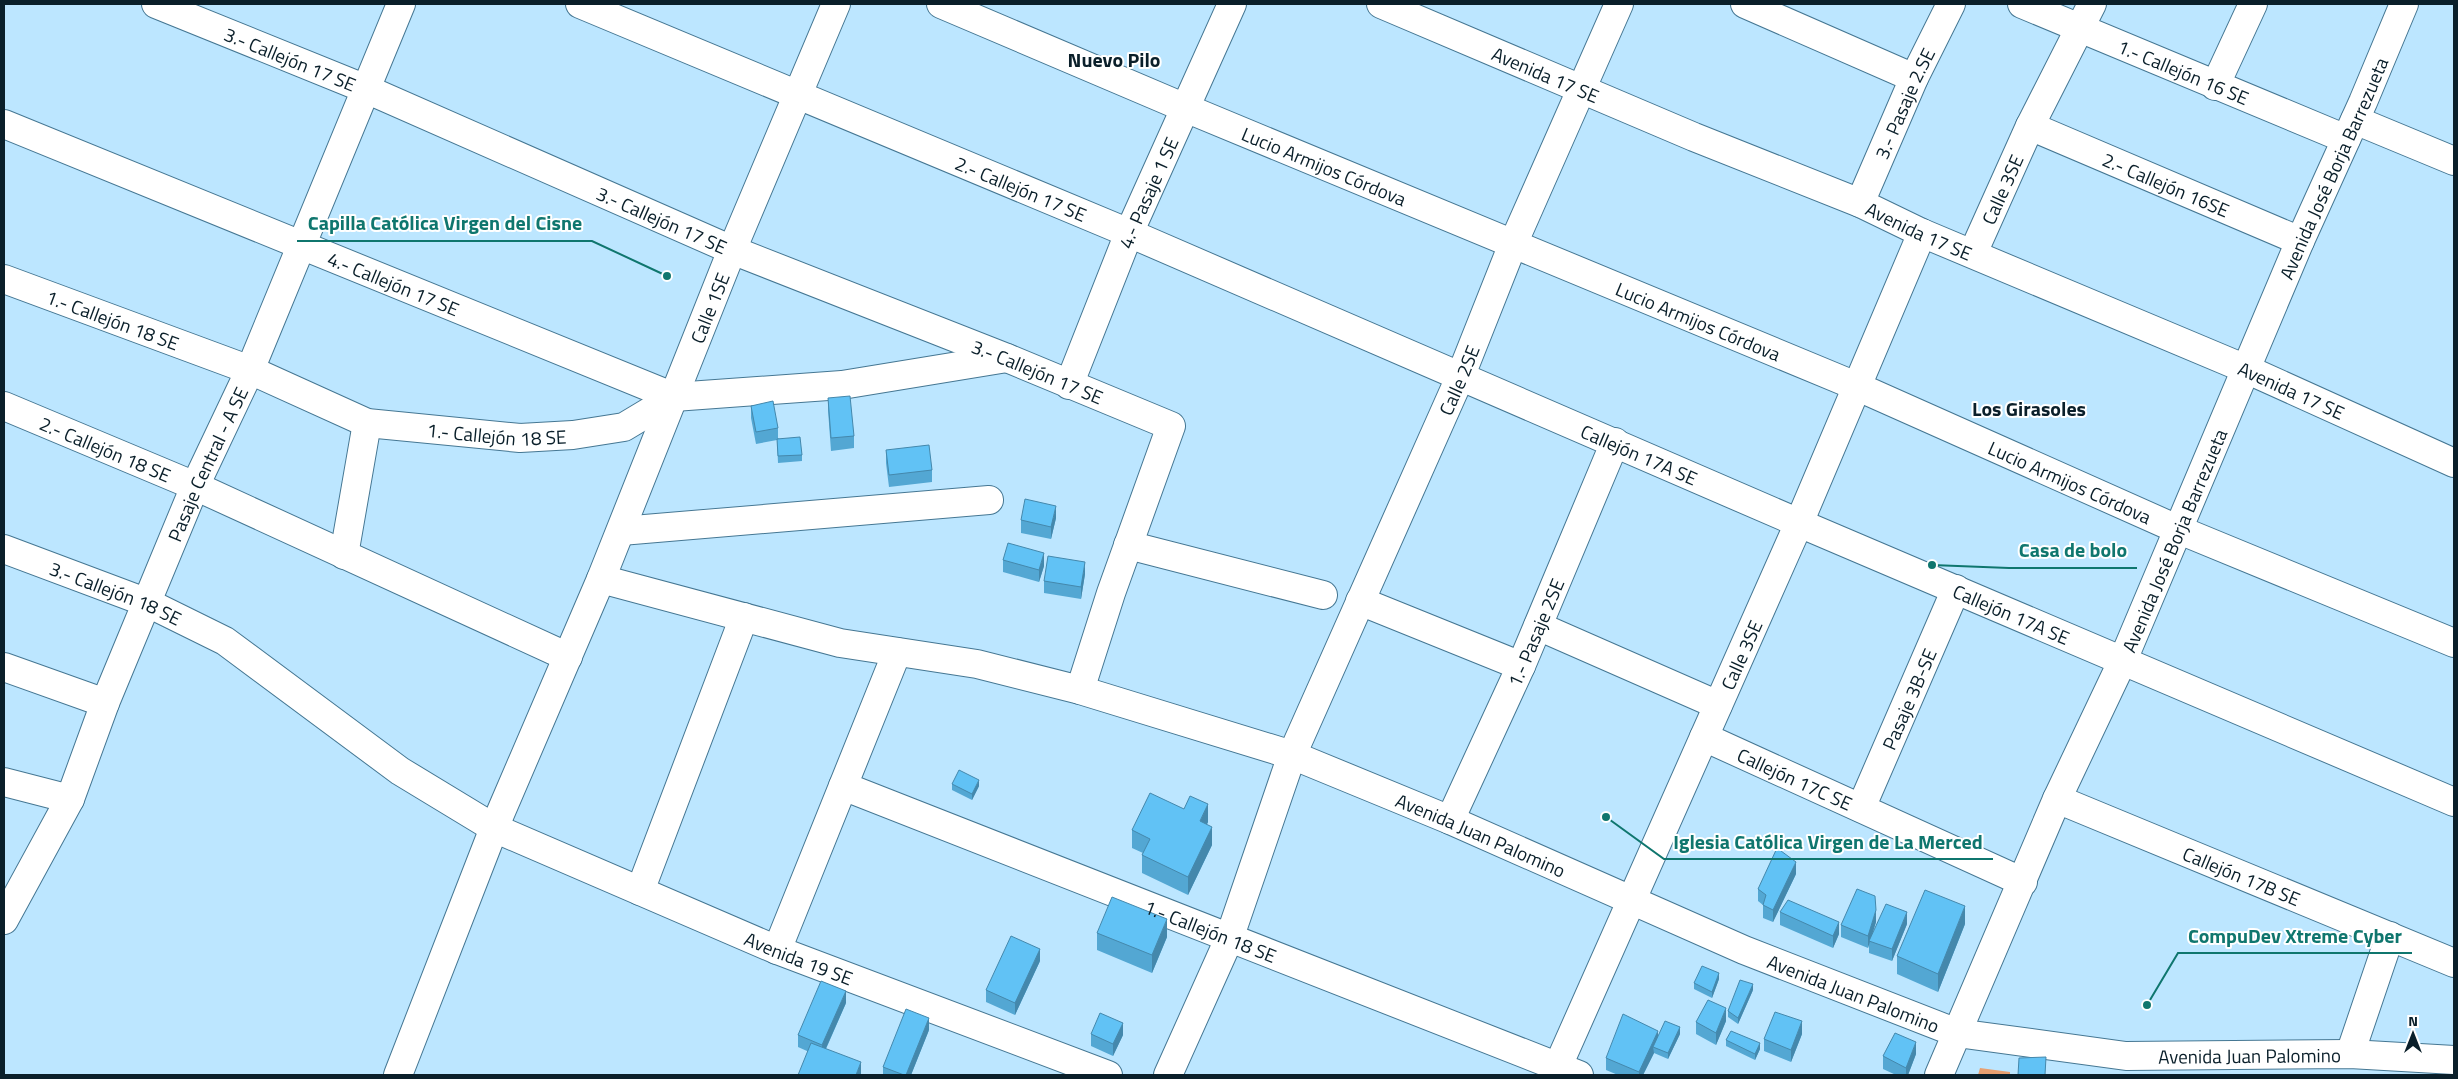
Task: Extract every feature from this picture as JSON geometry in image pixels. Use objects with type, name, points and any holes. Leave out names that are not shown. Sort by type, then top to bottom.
[{"type":"street","name":"3.- Callejón 17 SE","points":[[156,4],[366,89],[732,250],[1007,358],[1172,426],[1128,545]]},
{"type":"street","name":"Pasaje Central - A SE","points":[[4,920],[70,799],[105,703],[195,486],[250,370],[401,4]]},
{"type":"street","name":"2.- Callejón 17 SE","points":[[580,4],[1129,233],[1461,375]]},
{"type":"street","name":"Calle 1SE","points":[[398,1075],[494,828],[621,531],[732,250],[836,4]]},
{"type":"street","name":"Lucio Armijos Córdova","points":[[941,4],[1183,107],[1856,386],[2177,529],[2454,643]]},
{"type":"street","name":"4.- Pasaje 1 SE","points":[[1069,385],[1129,233],[1183,107],[1232,4]]},
{"type":"street","name":"Avenida 17 SE","points":[[1381,4],[1694,137],[1860,204],[1922,233],[2246,369],[2454,463]]},
{"type":"street","name":"Calle 2SE","points":[[1168,1075],[1229,939],[1292,754],[1461,375],[1513,244],[1619,4]]},
{"type":"street","points":[[1745,4],[1914,78]]},
{"type":"street","name":"3.- Pasaje 2.SE","points":[[1860,204],[1914,78],[1951,4]]},
{"type":"street","name":"1.- Callejón 16 SE","points":[[2022,4],[2086,16],[2215,86],[2350,130],[2454,161]]},
{"type":"street","points":[[2215,86],[2253,4]]},
{"type":"street","name":"Avenida José Borja Barrezueta","points":[[1938,1075],[2023,882],[2057,799],[2123,660],[2300,241],[2404,4]]},
{"type":"street","name":"Calle 3SE","points":[[1973,253],[2030,126],[2086,16]]},
{"type":"street","name":"4.- Callejón 17 SE","points":[[4,124],[674,397]]},
{"type":"street","name":"2.- Callejón 16SE","points":[[2030,126],[2300,241]]},
{"type":"street","name":"Calle 3SE","points":[[1564,1072],[1633,901],[1799,523],[1922,233]]},
{"type":"street","name":"1.- Callejón 18 SE","points":[[4,279],[250,370],[367,423],[520,438],[572,435],[624,427],[674,397],[842,385],[1007,358]]},
{"type":"street","name":"Callejón 17A SE","points":[[1461,375],[1799,523],[2454,802]]},
{"type":"street","name":"2.- Callejón 18 SE","points":[[4,406],[195,486],[568,657]]},
{"type":"street","points":[[344,555],[367,423]]},
{"type":"street","name":"1.- Pasaje 2SE","points":[[1450,820],[1521,666],[1615,442]]},
{"type":"street","points":[[621,531],[989,500]]},
{"type":"street","points":[[1080,690],[1110,593],[1128,545],[1323,595]]},
{"type":"street","name":"3.- Callejón 18 SE","points":[[4,549],[148,603],[226,641],[400,771],[494,828]]},
{"type":"street","name":"Avenida Juan Palomino","points":[[601,579],[840,643],[977,664],[1080,690],[1292,754],[1450,820],[1744,950],[1957,1032],[2126,1056],[2350,1054],[2454,1060]]},
{"type":"street","name":"Pasaje 3B-SE","points":[[1861,808],[1956,589]]},
{"type":"street","points":[[1360,601],[1521,666]]},
{"type":"street","points":[[640,891],[744,618]]},
{"type":"street","points":[[1538,626],[1718,705]]},
{"type":"street","points":[[777,950],[897,652]]},
{"type":"street","points":[[4,667],[105,703]]},
{"type":"street","name":"Callejón 17C SE","points":[[1704,737],[2023,882]]},
{"type":"street","points":[[4,782],[70,799]]},
{"type":"street","name":"1.- Callejón 18 SE","points":[[843,786],[1564,1072]]},
{"type":"street","name":"Callejón 17B SE","points":[[2057,799],[2454,963]]},
{"type":"street","name":"Avenida 19 SE","points":[[494,828],[777,950],[1108,1075]]},
{"type":"street","points":[[2350,1054],[2390,936]]},
{"type":"shaded area","points":[[1980,1068],[2010,1072],[2010,1075],[1978,1075]]},
{"type":"building","points":[[850,396],[854,436],[831,438],[828,398]]},
{"type":"building","points":[[773,401],[778,428],[756,432],[751,406]]},
{"type":"building","points":[[800,437],[802,455],[778,456],[777,439]]},
{"type":"building","points":[[929,445],[932,470],[889,475],[886,450]]},
{"type":"building","points":[[1025,499],[1056,506],[1051,527],[1021,520]]},
{"type":"building","points":[[1008,543],[1044,553],[1039,570],[1003,560]]},
{"type":"building","points":[[1048,556],[1085,562],[1081,587],[1044,581]]},
{"type":"building","points":[[959,770],[979,780],[972,794],[952,784]]},
{"type":"building","points":[[1150,793],[1184,809],[1190,796],[1208,804],[1200,821],[1212,827],[1188,877],[1142,855],[1150,839],[1132,830]]},
{"type":"building","points":[[1777,848],[1796,862],[1773,910],[1763,905],[1766,895],[1758,889]]},
{"type":"building","points":[[1857,889],[1875,896],[1876,910],[1868,936],[1841,925]]},
{"type":"building","points":[[1925,890],[1965,906],[1938,974],[1897,956]]},
{"type":"building","points":[[1112,897],[1167,919],[1152,955],[1097,933]]},
{"type":"building","points":[[1788,900],[1839,922],[1833,936],[1780,912]]},
{"type":"building","points":[[1886,904],[1907,912],[1892,949],[1869,941]]},
{"type":"building","points":[[1011,936],[1040,949],[1015,1003],[986,990]]},
{"type":"building","points":[[1702,966],[1719,973],[1712,992],[1694,983]]},
{"type":"building","points":[[1740,980],[1753,984],[1738,1018],[1728,1011]]},
{"type":"building","points":[[821,981],[846,991],[822,1045],[798,1035]]},
{"type":"building","points":[[1708,1000],[1726,1008],[1716,1033],[1696,1022]]},
{"type":"building","points":[[906,1009],[929,1018],[906,1075],[904,1075],[883,1067]]},
{"type":"building","points":[[1775,1012],[1802,1021],[1791,1050],[1764,1039]]},
{"type":"building","points":[[1100,1013],[1123,1023],[1113,1044],[1091,1034]]},
{"type":"building","points":[[1623,1014],[1658,1031],[1639,1072],[1606,1058]]},
{"type":"building","points":[[1665,1021],[1680,1027],[1668,1053],[1653,1047]]},
{"type":"building","points":[[1731,1031],[1760,1043],[1755,1054],[1726,1040]]},
{"type":"building","points":[[1895,1033],[1916,1042],[1906,1068],[1883,1056]]},
{"type":"building","points":[[811,1043],[861,1062],[856,1075],[798,1075]]},
{"type":"building","points":[[2046,1057],[2045,1075],[2018,1075],[2019,1058]]},
{"type":"place","name":"Capilla Católica Virgen del Cisne","points":[[667,276]]},
{"type":"place","name":"Casa de bolo","points":[[1932,565]]},
{"type":"place","name":"Iglesia Católica Virgen de La Merced","points":[[1606,817]]},
{"type":"place","name":"CompuDev Xtreme Cyber","points":[[2147,1005]]},
{"type":"district","name":"Nuevo Pilo","points":[[1114,59]]},
{"type":"district","name":"Los Girasoles","points":[[2029,408]]}]
